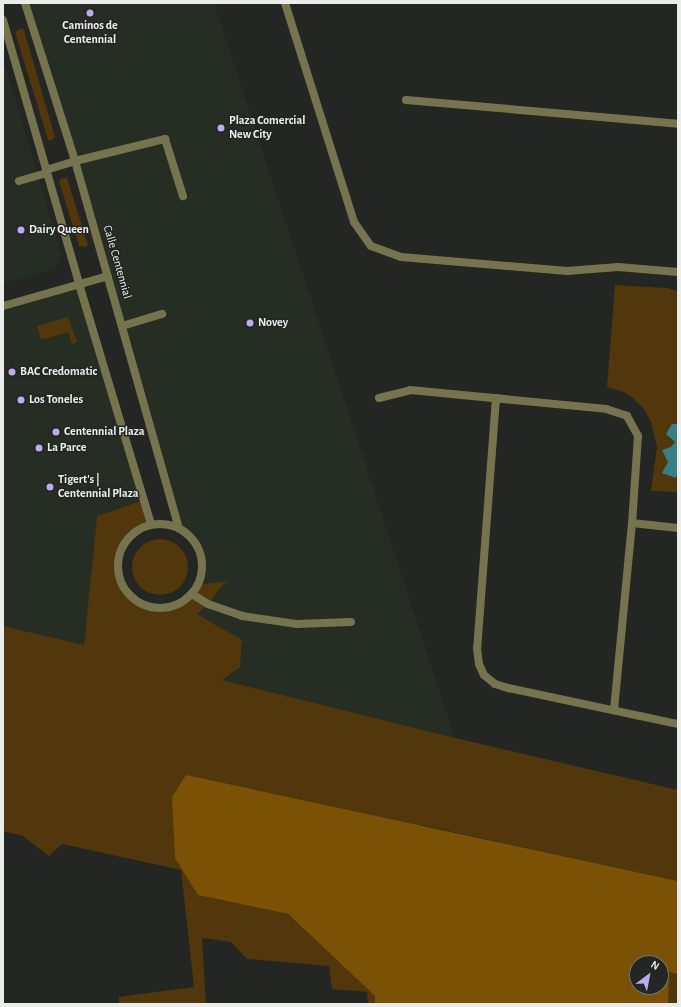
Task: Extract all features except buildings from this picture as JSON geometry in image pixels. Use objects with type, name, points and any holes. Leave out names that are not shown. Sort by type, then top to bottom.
[{"type":"street","name":"Calle Centennial","points":[[25,3],[75,161],[179,528]]},
{"type":"street","points":[[285,3],[354,222],[372,246],[401,257],[567,271],[618,267],[678,272]]},
{"type":"street","points":[[3,20],[79,284],[151,524]]},
{"type":"street","points":[[406,100],[678,124]]},
{"type":"street","points":[[19,181],[75,161],[165,139],[183,196]]},
{"type":"street","points":[[3,306],[108,276]]},
{"type":"street","points":[[122,326],[162,314]]},
{"type":"street","points":[[379,398],[410,390],[606,410],[627,416],[638,436],[632,523],[614,709]]},
{"type":"street","points":[[496,398],[477,648],[479,664],[484,675],[495,684],[508,688],[614,709],[678,724]]},
{"type":"street","points":[[632,523],[678,528]]},
{"type":"street","points":[[151,524],[170,525],[179,528],[189,536],[198,547],[202,561],[197,585],[192,594],[174,605],[160,608],[146,605],[134,598],[124,588],[119,574],[118,560],[122,547],[131,536],[151,524]]},
{"type":"street","points":[[192,594],[208,604],[242,616],[297,624],[351,622]]},
{"type":"shaded area","points":[[25,3],[214,3],[455,738],[222,680],[234,673],[197,614],[227,582],[197,585],[202,561],[198,547],[189,536],[179,529]]},
{"type":"shaded area","points":[[21,28],[24,30],[55,137],[52,140],[48,140],[15,32]]},
{"type":"shaded area","points":[[3,58],[62,256],[55,268],[3,284]]},
{"type":"shaded area","points":[[62,178],[67,178],[88,245],[84,247],[79,246],[59,181]]},
{"type":"shaded area","points":[[79,284],[144,500],[97,516],[84,645],[3,626],[3,306]]},
{"type":"shaded area","points":[[615,285],[667,288],[678,292],[678,492],[651,491],[657,447],[651,422],[644,409],[633,398],[624,392],[607,387]]},
{"type":"shaded area","points":[[68,317],[77,342],[72,344],[68,332],[41,340],[37,326]]},
{"type":"shaded area","points":[[144,500],[151,524],[131,536],[122,547],[118,560],[119,574],[124,588],[134,598],[146,605],[160,608],[174,605],[186,599],[197,585],[228,581],[197,614],[242,640],[240,667],[222,680],[455,738],[678,790],[678,881],[421,825],[198,895],[288,914],[375,996],[375,1004],[368,1004],[367,992],[332,989],[329,966],[247,959],[231,942],[202,938],[206,1004],[119,1004],[119,997],[194,987],[181,870],[62,844],[49,856],[23,836],[3,831],[3,626],[84,645],[97,516]]},
{"type":"shaded area","points":[[160,539],[171,541],[180,547],[186,556],[188,567],[186,578],[180,587],[171,593],[160,595],[149,593],[140,587],[134,578],[132,567],[134,556],[140,547],[149,541]]},
{"type":"shaded area","points":[[186,775],[678,881],[678,974],[669,972],[669,955],[629,955],[629,995],[668,995],[668,1004],[375,1004],[375,996],[288,914],[198,895],[175,858],[172,797]]},
{"type":"shaded area","points":[[669,972],[678,974],[678,1004],[667,1003],[668,995],[669,995]]},
{"type":"water","points":[[672,424],[678,424],[678,470],[676,478],[662,473],[668,462],[662,450],[671,447],[675,442],[666,434]]},
{"type":"place","name":"Caminos de Centennial","points":[[90,13]]},
{"type":"place","name":"Plaza Comercial New City","points":[[221,128]]},
{"type":"place","name":"Dairy Queen","points":[[21,230]]},
{"type":"place","name":"Novey","points":[[250,323]]},
{"type":"place","name":"BAC Credomatic","points":[[12,372]]},
{"type":"place","name":"Los Toneles","points":[[21,400]]},
{"type":"place","name":"Centennial Plaza","points":[[56,432]]},
{"type":"place","name":"La Parce","points":[[39,448]]},
{"type":"place","name":"Tigert's | Centennial Plaza","points":[[50,487]]}]
